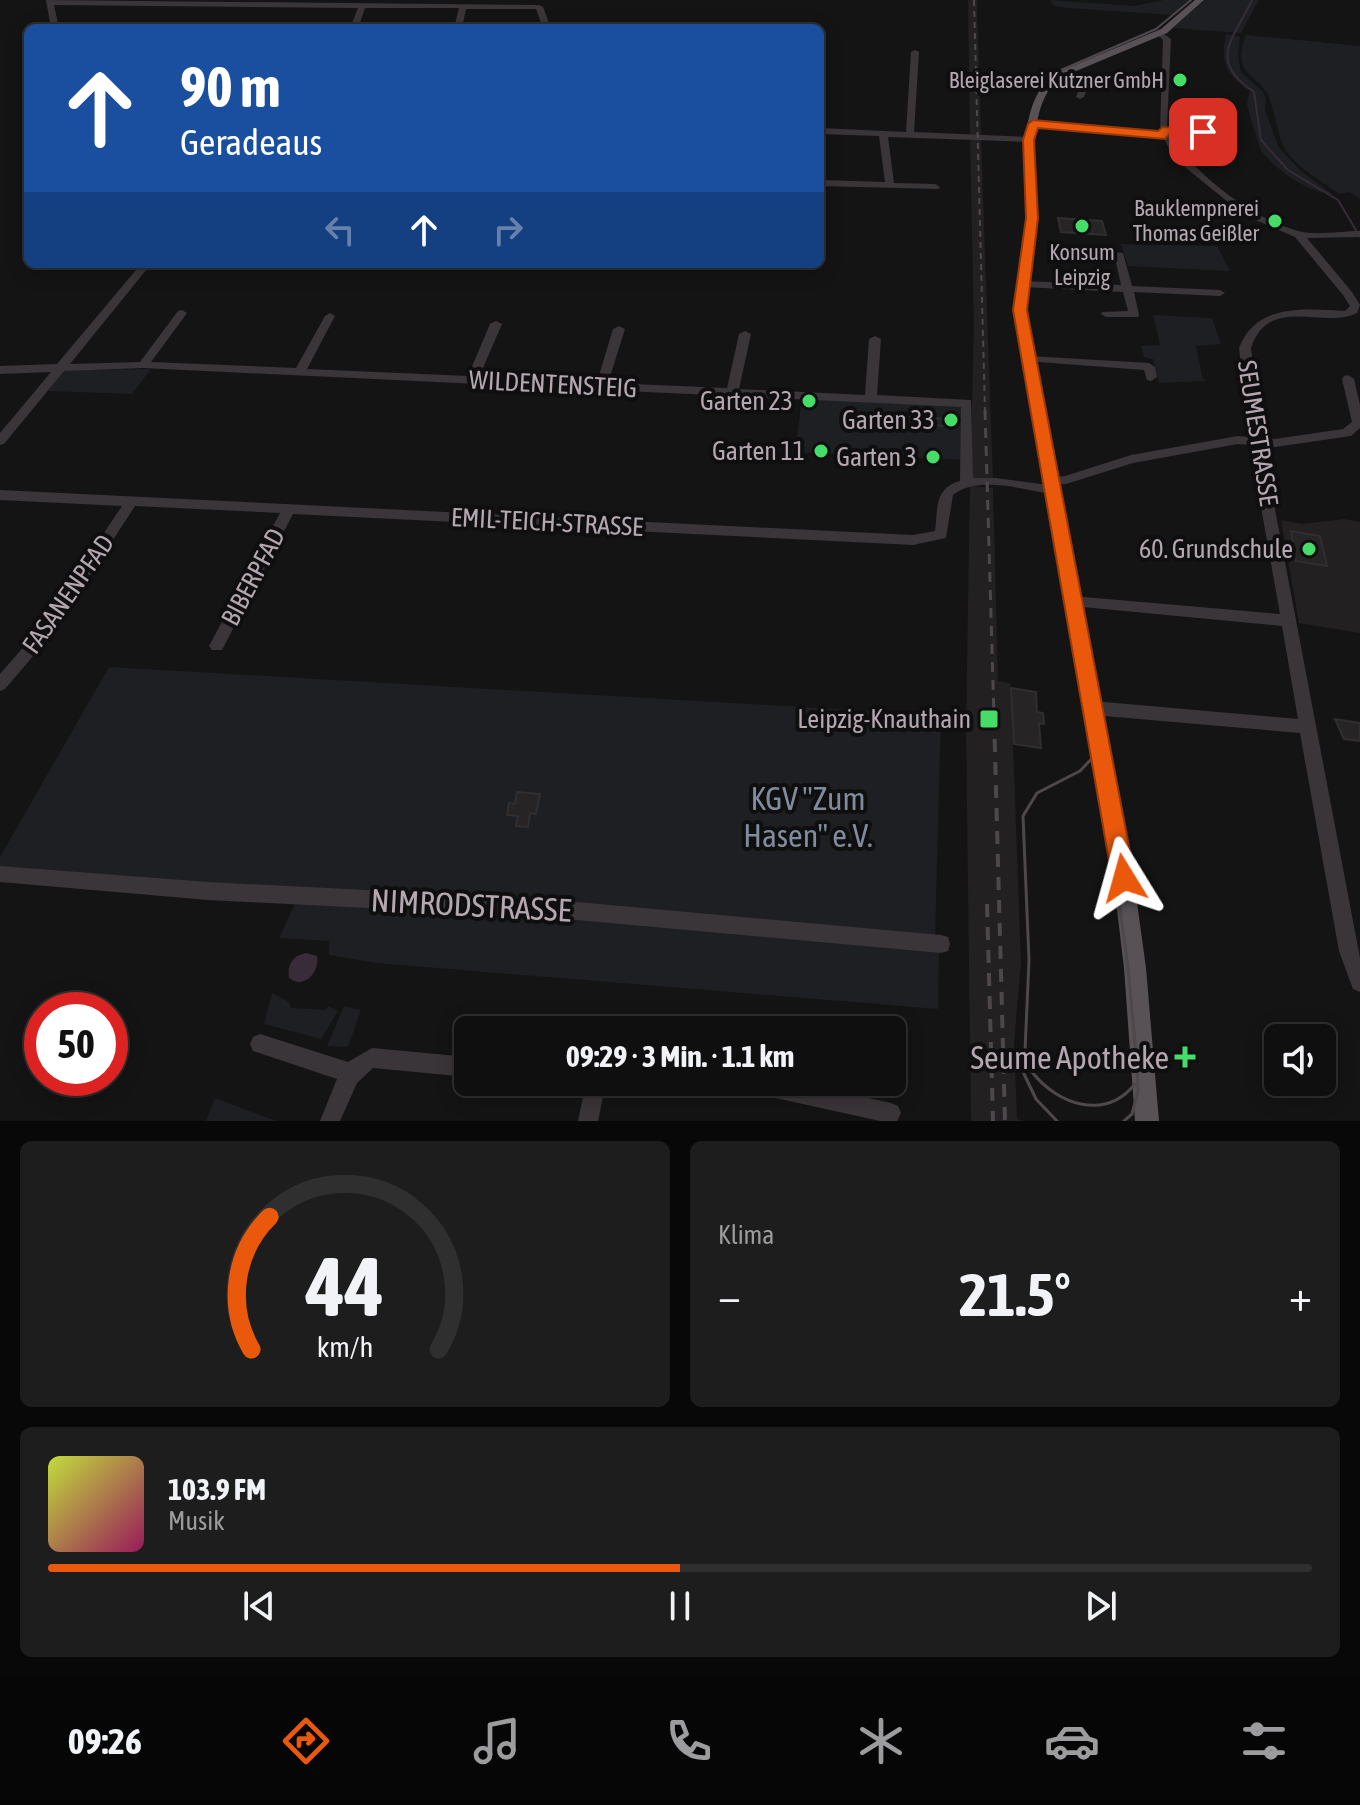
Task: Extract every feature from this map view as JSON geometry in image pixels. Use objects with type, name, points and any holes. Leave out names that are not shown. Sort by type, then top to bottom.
[{"type":"main road","points":[[1147,1121],[1135,968],[1123,871],[1020,310],[1032,218],[1029,140],[1040,92],[1050,81],[1160,33],[1200,0]]},
{"type":"street","points":[[54,24],[50,2],[539,7],[545,24]]},
{"type":"street","points":[[355,24],[362,6]]},
{"type":"street","points":[[459,24],[463,7]]},
{"type":"street","points":[[1160,33],[1167,39],[1164,133]]},
{"type":"street","points":[[910,135],[915,52]]},
{"type":"street","points":[[1050,81],[1084,86],[1099,78]]},
{"type":"street","points":[[1080,97],[1084,86]]},
{"type":"street","points":[[1173,148],[1219,154],[1213,136],[1202,122]]},
{"type":"street","points":[[1033,124],[1164,133],[1207,132]]},
{"type":"street","points":[[824,131],[1029,140]]},
{"type":"street","name":"SEUMESTRASSE","points":[[1164,133],[1173,148],[1238,207],[1299,235],[1355,306],[1347,314],[1300,313],[1276,317],[1250,335],[1245,348],[1256,441],[1348,951],[1360,982]]},
{"type":"street","points":[[883,134],[887,185],[885,199]]},
{"type":"street","points":[[824,183],[887,185],[936,191],[933,175]]},
{"type":"street","points":[[1299,235],[1356,234]]},
{"type":"street","points":[[1100,253],[1119,255],[1134,315],[1106,314]]},
{"type":"street","points":[[0,441],[143,268]]},
{"type":"street","points":[[1023,284],[1220,293]]},
{"type":"street","points":[[143,365],[182,313]]},
{"type":"street","points":[[299,373],[330,316]]},
{"type":"street","points":[[472,380],[496,324]]},
{"type":"street","points":[[601,387],[619,329]]},
{"type":"street","points":[[732,392],[745,334]]},
{"type":"street","points":[[871,399],[875,339]]},
{"type":"street","points":[[1029,359],[1149,368]]},
{"type":"street","name":"WILDENTENSTEIG","points":[[0,370],[143,365],[967,403],[966,482]]},
{"type":"street","points":[[966,482],[1051,485],[1131,459],[1238,440],[1275,443],[1347,433],[1358,423],[1348,379]]},
{"type":"street","name":"EMIL-TEICH-STRASSE","points":[[0,495],[913,540],[941,535],[947,493],[952,487],[966,482]]},
{"type":"street","name":"FASANENPFAD","points":[[0,685],[46,631],[132,501]]},
{"type":"street","name":"BIBERPFAD","points":[[217,646],[289,509]]},
{"type":"street","points":[[1072,601],[1289,621]]},
{"type":"street","points":[[1093,708],[1308,727]]},
{"type":"street","name":"NIMRODSTRASSE","points":[[0,874],[208,891],[544,908],[941,944]]},
{"type":"street","points":[[260,1044],[350,1073]]},
{"type":"street","points":[[330,1121],[350,1073],[359,1063],[372,1058],[454,1066]]},
{"type":"street","points":[[588,1121],[593,1096]]},
{"type":"street","points":[[813,1096],[891,1113]]},
{"type":"shaded area","points":[[968,0],[977,0],[981,136],[970,136]]},
{"type":"shaded area","points":[[970,139],[981,139],[993,481],[970,478],[974,328]]},
{"type":"shaded area","points":[[970,486],[993,488],[998,681],[1010,683],[1011,688],[1021,963],[1014,1043],[1017,1119],[1024,1121],[971,1121],[966,728]]},
{"type":"shaded area","points":[[1344,519],[1360,522],[1360,633],[1299,623],[1281,520],[1302,524]]},
{"type":"shaded area","points":[[306,953],[317,956],[316,968],[310,978],[300,982],[289,978],[294,959]]},
{"type":"green space","points":[[1050,0],[1134,6],[1164,0],[1189,0],[1172,15],[1068,8],[1054,6]]},
{"type":"green space","points":[[1205,0],[1259,0],[1241,33],[1173,28]]},
{"type":"green space","points":[[1226,34],[1240,37],[1238,56],[1241,72],[1263,92],[1265,110],[1279,148],[1301,171],[1332,194],[1313,190],[1294,180],[1262,152],[1247,104],[1250,91],[1235,79],[1227,67],[1224,52]]},
{"type":"green space","points":[[1246,35],[1360,46],[1360,199],[1349,192],[1339,194],[1306,171],[1285,149],[1267,93],[1242,64]]},
{"type":"green space","points":[[1121,244],[1217,246],[1230,271],[1128,266]]},
{"type":"green space","points":[[1153,315],[1212,318],[1221,344],[1196,346],[1202,376],[1206,381],[1159,383],[1153,359],[1144,357],[1141,346],[1160,345]]},
{"type":"green space","points":[[151,369],[132,394],[48,391],[62,370]]},
{"type":"green space","points":[[802,398],[963,405],[964,460],[795,452]]},
{"type":"green space","name":"KGV \"Zum Hasen\" e.V.","points":[[109,667],[941,715],[935,937],[0,868],[0,857]]},
{"type":"green space","points":[[296,902],[606,920],[939,949],[938,1009],[377,963],[329,955],[329,941],[279,938]]},
{"type":"green space","points":[[272,993],[289,1002],[291,1008],[326,1010],[328,1006],[338,1011],[321,1039],[264,1024]]},
{"type":"green space","points":[[344,1006],[361,1010],[348,1047],[327,1046]]},
{"type":"green space","points":[[215,1098],[276,1121],[206,1121]]},
{"type":"building","name":"Konsum Leipzig","points":[[1058,218],[1102,221],[1106,235],[1061,232]]},
{"type":"building","points":[[845,413],[944,419],[944,426],[846,421]]},
{"type":"building","name":"60. Grundschule","points":[[1291,531],[1320,536],[1327,566],[1296,561]]},
{"type":"building","points":[[1011,688],[1036,692],[1037,712],[1043,713],[1044,724],[1039,723],[1041,748],[1014,744]]},
{"type":"building","points":[[1335,719],[1360,723],[1360,741],[1344,739]]},
{"type":"building","points":[[517,792],[540,794],[536,814],[530,813],[528,827],[516,826],[518,816],[507,815],[509,803],[515,804]]},
{"type":"waterway","points":[[1252,0],[1232,38],[1228,59],[1231,70],[1254,92],[1261,140],[1288,170],[1338,200],[1360,237]]},
{"type":"tram line","points":[[1045,85],[1054,73],[1156,29],[1191,0]]},
{"type":"tram line","points":[[1098,733],[1098,752]]},
{"type":"tram line","points":[[1057,1121],[1036,1099],[1024,1074],[1029,960],[1023,816],[1037,793],[1080,771],[1098,752]]},
{"type":"tram line","points":[[1098,752],[1128,967],[1137,1065],[1138,1091],[1132,1114],[1124,1121]]},
{"type":"tram line","points":[[1032,1072],[1055,1093],[1082,1104],[1110,1102],[1135,1084]]},
{"type":"railway","points":[[974,0],[985,412]]},
{"type":"railway","points":[[985,410],[994,718]]},
{"type":"railway","points":[[994,716],[1005,1121]]},
{"type":"railway","points":[[987,904],[993,1121]]},
{"type":"place","name":"Bleiglaserei Kutzner GmbH","points":[[1180,80]]},
{"type":"place","name":"Bauklempnerei Thomas Geißler","points":[[1275,221]]},
{"type":"place","name":"Konsum Leipzig","points":[[1082,226]]},
{"type":"place","name":"Garten 23","points":[[809,401]]},
{"type":"place","name":"Garten 33","points":[[951,420]]},
{"type":"place","name":"Garten 11","points":[[821,451]]},
{"type":"place","name":"Garten 3","points":[[933,457]]},
{"type":"place","name":"60. Grundschule","points":[[1309,549]]},
{"type":"place","name":"Leipzig-Knauthain","points":[[989,719]]},
{"type":"place","name":"Seume Apotheke","points":[[1185,1057]]},
{"type":"route","points":[[1124,878],[1020,310],[1032,218],[1029,140],[1033,124],[1165,135],[1163,130],[1203,132]]}]
